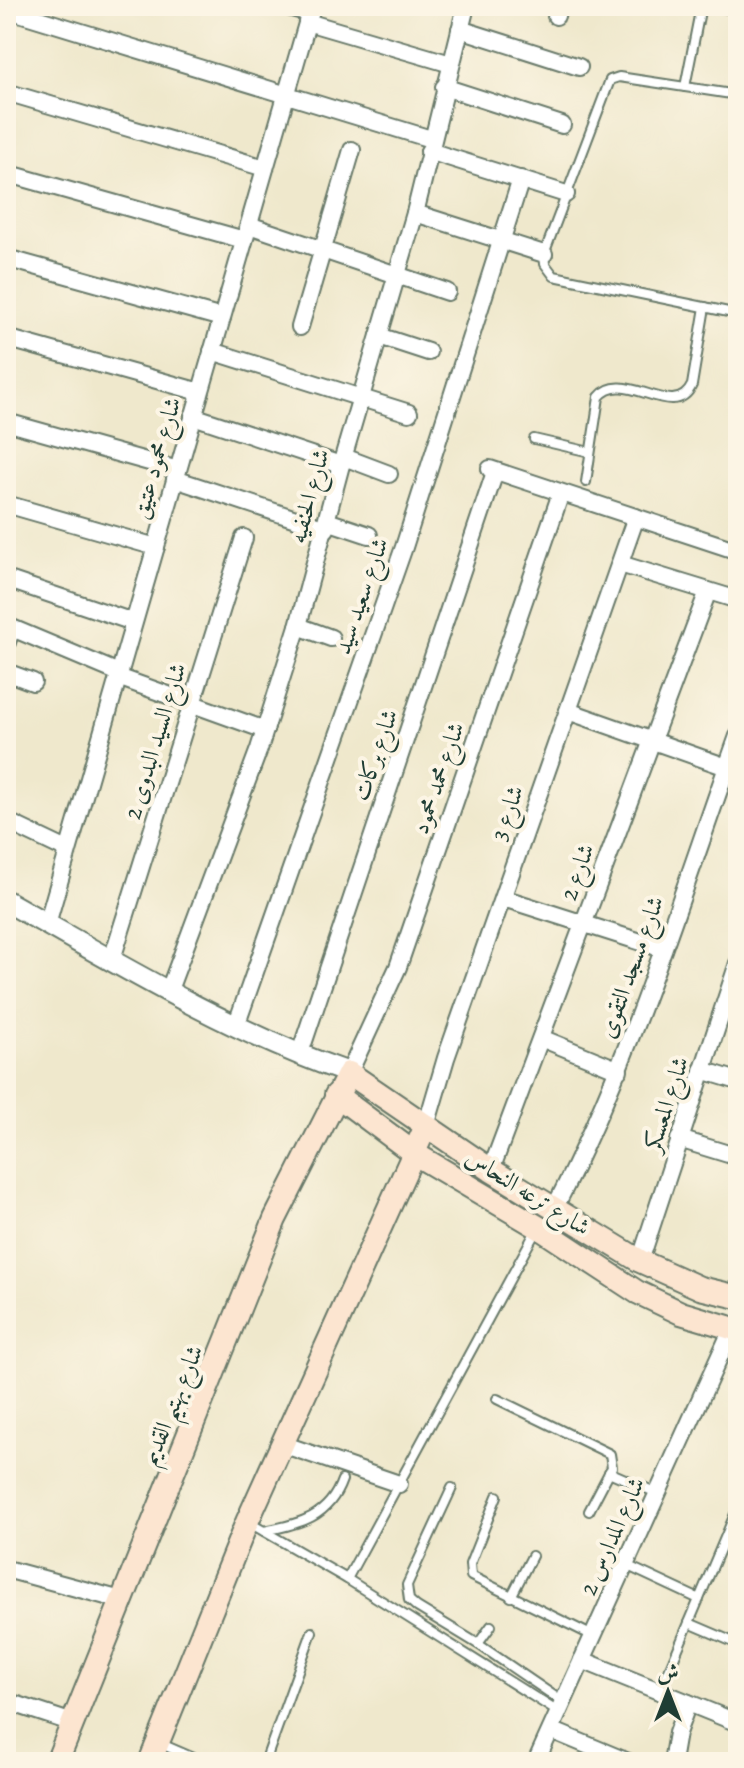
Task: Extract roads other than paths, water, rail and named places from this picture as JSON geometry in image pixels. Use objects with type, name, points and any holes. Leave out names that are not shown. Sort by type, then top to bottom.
[{"type":"main road","name":"شارع بهتيم القديم","points":[[57,1762],[275,1219],[349,1073]]},
{"type":"main road","name":"شارع ترعه النحاس","points":[[349,1073],[491,1170],[640,1261],[700,1288],[738,1297]]},
{"type":"main road","name":"شارع ترعه النحاس","points":[[336,1095],[415,1154],[538,1227],[637,1292],[681,1313],[735,1329]]},
{"type":"main road","points":[[154,1752],[255,1526],[282,1444],[426,1126]]},
{"type":"street","points":[[285,6],[451,64]]},
{"type":"street","name":"شارع الحنفيه","points":[[169,990],[265,730],[298,626],[415,213],[466,6]]},
{"type":"street","points":[[6,9],[287,93],[566,194]]},
{"type":"street","name":"شارع محمود عتيق","points":[[47,924],[310,14]]},
{"type":"street","points":[[460,29],[579,67]]},
{"type":"street","points":[[444,87],[562,125]]},
{"type":"street","points":[[6,92],[265,168]]},
{"type":"street","points":[[300,327],[352,150]]},
{"type":"street","points":[[6,173],[322,250],[447,292]]},
{"type":"street","name":"شارع سعيد سيد","points":[[236,1026],[404,547],[521,179]]},
{"type":"street","points":[[415,213],[544,254]]},
{"type":"street","points":[[6,258],[222,318]]},
{"type":"street","points":[[379,336],[428,352]]},
{"type":"street","points":[[6,338],[200,392]]},
{"type":"street","points":[[212,351],[409,413]]},
{"type":"street","points":[[193,416],[389,474]]},
{"type":"street","points":[[6,422],[326,525],[369,535]]},
{"type":"street","name":"شارع بركات","points":[[308,1057],[492,470],[561,493]]},
{"type":"street","points":[[561,493],[738,551]]},
{"type":"street","name":"شارع محمد محمود","points":[[349,1073],[398,967],[561,493]]},
{"type":"street","points":[[6,504],[156,547]]},
{"type":"street","name":"شارع 3","points":[[426,1126],[446,1058],[636,517]]},
{"type":"street","name":"شارع السيد البدوى 2","points":[[112,959],[244,538]]},
{"type":"street","points":[[620,564],[738,600]]},
{"type":"street","points":[[6,579],[133,622]]},
{"type":"street","name":"شارع 2","points":[[491,1170],[708,591]]},
{"type":"street","points":[[298,626],[331,638]]},
{"type":"street","points":[[6,645],[12,628],[118,675],[265,730]]},
{"type":"street","points":[[6,672],[33,682]]},
{"type":"street","points":[[568,711],[732,769]]},
{"type":"street","name":"شارع مسجد التقوى","points":[[554,1209],[589,1141],[619,1070],[732,769],[738,736]]},
{"type":"street","points":[[6,821],[67,850]]},
{"type":"street","points":[[503,898],[663,949]]},
{"type":"street","name":"شارع ترعه النحاس","points":[[6,901],[236,1026],[349,1073]]},
{"type":"street","name":"شارع المعسكر","points":[[640,1261],[702,1070],[731,1009],[738,963]]},
{"type":"street","points":[[541,1038],[619,1070]]},
{"type":"street","name":"شارع ترعه النحاس","points":[[308,1057],[336,1095]]},
{"type":"street","points":[[702,1070],[738,1081]]},
{"type":"street","points":[[679,1139],[738,1157]]},
{"type":"street","name":"شارع المدارس 2","points":[[536,1762],[735,1329]]},
{"type":"street","points":[[282,1444],[399,1484]]},
{"type":"street","points":[[6,1569],[121,1600]]},
{"type":"street","points":[[582,1660],[738,1723]]},
{"type":"street","points":[[6,1701],[73,1723]]},
{"type":"street","points":[[672,1762],[677,1733],[688,1703]]},
{"type":"street","points":[[551,1730],[628,1762]]},
{"type":"lane","points":[[685,87],[701,6]]},
{"type":"lane","points":[[709,6],[738,10]]},
{"type":"lane","points":[[738,95],[619,77],[610,80],[544,254],[545,264],[554,276],[738,314]]},
{"type":"lane","points":[[586,482],[596,402],[606,389],[617,386],[673,400],[687,394],[692,385],[705,307]]},
{"type":"lane","points":[[534,439],[590,452]]},
{"type":"lane","points":[[347,1579],[538,1227]]},
{"type":"lane","points":[[497,1399],[607,1451],[613,1462],[589,1511]]},
{"type":"lane","points":[[609,1472],[657,1493]]},
{"type":"lane","points":[[255,1526],[296,1524],[319,1514],[334,1498],[342,1480]]},
{"type":"lane","points":[[452,1488],[409,1580],[406,1590],[409,1600],[478,1644],[560,1707]]},
{"type":"lane","points":[[497,1496],[469,1572],[475,1579],[593,1636]]},
{"type":"lane","points":[[666,1677],[738,1507]]},
{"type":"lane","points":[[255,1526],[560,1707]]},
{"type":"lane","points":[[511,1597],[532,1556]]},
{"type":"lane","points":[[625,1565],[699,1599]]},
{"type":"lane","points":[[689,1623],[738,1644]]},
{"type":"lane","points":[[478,1644],[491,1626]]},
{"type":"lane","points":[[265,1762],[312,1632]]},
{"type":"lane","points":[[154,1752],[203,1762]]}]
